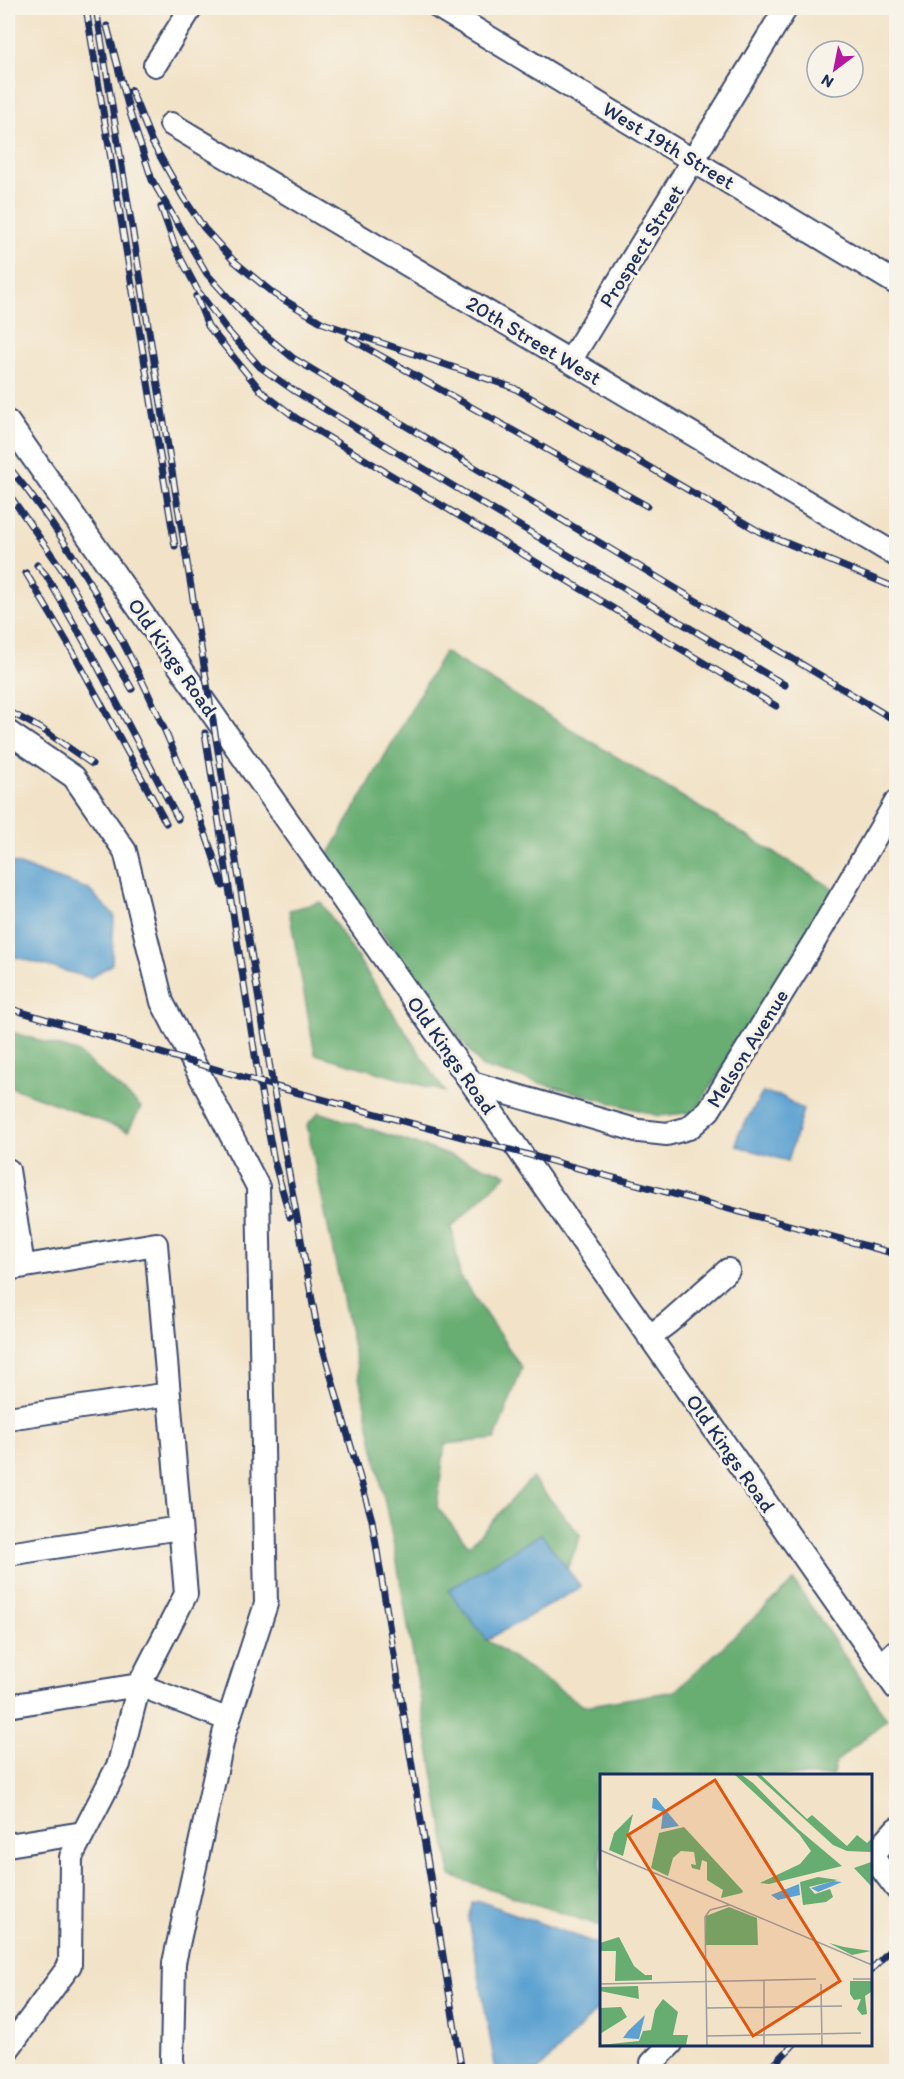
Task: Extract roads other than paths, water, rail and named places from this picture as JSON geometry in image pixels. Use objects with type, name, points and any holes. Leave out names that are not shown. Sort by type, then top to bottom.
[{"type":"street","points":[[155,65],[191,8]]},
{"type":"street","name":"West 19th Street","points":[[440,8],[897,283]]},
{"type":"street","name":"Prospect Street","points":[[570,361],[786,8]]},
{"type":"street","name":"20th Street West","points":[[171,124],[897,555]]},
{"type":"street","name":"Old Kings Road","points":[[8,422],[649,1337],[889,1658],[897,1688]]},
{"type":"street","points":[[8,732],[74,777],[125,851],[162,1002],[258,1187],[266,1604],[224,1734],[174,1963],[172,2061],[174,2072]]},
{"type":"street","name":"Melson Avenue","points":[[472,1083],[639,1131],[667,1134],[689,1128],[709,1110],[815,940],[897,802]]},
{"type":"street","points":[[8,1170],[15,1268],[156,1244],[186,1594],[139,1685],[119,1764],[71,1857],[70,1965],[8,2049]]},
{"type":"street","points":[[649,1337],[728,1270]]},
{"type":"street","points":[[8,1418],[169,1394]]},
{"type":"street","points":[[8,1554],[180,1528]]},
{"type":"street","points":[[8,1706],[139,1685],[229,1720]]},
{"type":"street","points":[[897,1829],[871,1857],[897,1888]]},
{"type":"street","points":[[8,1845],[83,1833]]},
{"type":"street","points":[[652,2063],[669,2046]]},
{"type":"water","points":[[8,861],[88,889],[114,915],[112,964],[90,978],[8,955]]},
{"type":"water","points":[[763,1092],[783,1097],[803,1110],[788,1161],[737,1146],[738,1135]]},
{"type":"water","points":[[541,1534],[581,1587],[487,1640],[448,1590]]},
{"type":"water","points":[[479,1901],[600,1945],[600,2007],[538,2071],[496,2071],[469,1920],[472,1903]]},
{"type":"railway","points":[[86,8],[175,546]]},
{"type":"railway","points":[[96,8],[273,1086],[317,1327],[372,1520],[462,2072]]},
{"type":"railway","points":[[107,26],[130,113],[152,180],[207,274],[253,325],[293,358],[896,721]]},
{"type":"railway","points":[[131,90],[152,142],[183,197],[204,228],[234,261],[274,294],[323,323],[514,388],[760,532],[896,588]]},
{"type":"railway","points":[[161,207],[176,249],[198,291],[228,331],[260,367],[293,390],[785,685]]},
{"type":"railway","points":[[196,296],[208,326],[262,392],[296,418],[776,706]]},
{"type":"railway","points":[[349,338],[647,506]]},
{"type":"railway","points":[[8,466],[76,561],[107,612],[135,666],[184,776],[223,886]]},
{"type":"railway","points":[[8,493],[61,568],[132,689]]},
{"type":"railway","points":[[37,565],[46,575],[89,650],[178,819]]},
{"type":"railway","points":[[26,573],[73,652],[166,823]]},
{"type":"railway","points":[[8,711],[42,729],[92,764]]},
{"type":"railway","points":[[205,733],[259,1081],[274,1161],[290,1217]]},
{"type":"railway","points":[[8,1008],[273,1086],[896,1254]]},
{"type":"railway","points":[[871,1970],[896,1944]]},
{"type":"railway","points":[[767,2072],[792,2046]]}]
